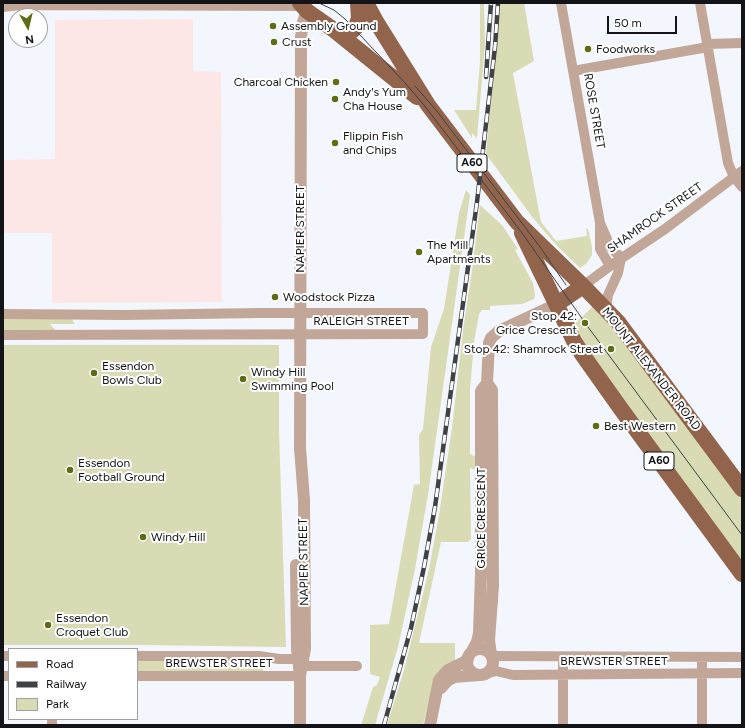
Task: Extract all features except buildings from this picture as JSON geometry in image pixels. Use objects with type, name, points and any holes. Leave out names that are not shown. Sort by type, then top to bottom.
[{"type":"main road","points":[[334,30],[339,33],[345,33],[355,29],[359,18],[358,3]]},
{"type":"main road","name":"MOUNT ALEXANDER ROAD","points":[[366,3],[428,105],[517,222],[606,309],[631,339],[742,489]]},
{"type":"main road","name":"A60","points":[[303,6],[334,30]]},
{"type":"main road","name":"MOUNT ALEXANDER ROAD","points":[[334,30],[428,105]]},
{"type":"main road","name":"MOUNT ALEXANDER ROAD","points":[[517,222],[574,341],[582,354],[620,409],[742,574]]},
{"type":"main road","points":[[557,304],[584,286]]},
{"type":"street","name":"ROSE STREET","points":[[561,3],[600,223],[600,249],[610,266]]},
{"type":"street","points":[[700,3],[727,158],[730,170],[738,174],[742,187]]},
{"type":"street","points":[[3,6],[20,4],[303,6]]},
{"type":"street","name":"NAPIER STREET","points":[[300,725],[304,500],[300,448],[299,314],[301,30],[303,22],[303,6]]},
{"type":"street","points":[[573,71],[707,46],[742,43]]},
{"type":"street","name":"SHAMROCK STREET","points":[[584,286],[621,258],[665,229],[738,174]]},
{"type":"street","name":"ROSE STREET","points":[[600,223],[610,246],[621,258]]},
{"type":"street","points":[[606,309],[608,295],[618,273],[621,258]]},
{"type":"street","name":"GRICE CRESCENT","points":[[491,655],[486,613],[486,458],[481,391],[487,383],[488,347],[491,338],[499,331],[557,304]]},
{"type":"street","name":"RALEIGH STREET","points":[[3,314],[124,315],[423,313],[423,334],[3,334]]},
{"type":"street","name":"GRICE CRESCENT","points":[[470,656],[478,638],[486,613]]},
{"type":"street","points":[[430,725],[438,683],[442,676],[448,670],[464,662],[477,650],[481,649],[488,651],[491,655],[493,664],[490,669],[484,674],[452,677],[445,683],[437,694]]},
{"type":"street","name":"BREWSTER STREET","points":[[491,655],[563,657],[742,657]]},
{"type":"street","name":"BREWSTER STREET","points":[[138,656],[259,656],[279,659],[301,665]]},
{"type":"street","points":[[470,656],[468,664],[470,669],[476,674],[484,674]]},
{"type":"street","points":[[563,657],[563,725]]},
{"type":"street","points":[[702,657],[702,725]]},
{"type":"street","name":"BREWSTER STREET","points":[[138,676],[301,665],[357,666]]},
{"type":"street","name":"BREWSTER STREET","points":[[484,674],[496,671],[513,675],[742,673]]},
{"type":"shaded area","points":[[193,19],[193,71],[221,72],[222,302],[52,303],[52,233],[3,233],[3,160],[55,159],[55,20]]},
{"type":"green space","points":[[480,3],[484,3],[485,44],[477,138],[472,133],[472,138],[454,110],[476,110],[480,61]]},
{"type":"green space","points":[[500,3],[524,3],[534,61],[513,73],[541,222],[556,241],[587,236],[586,229],[588,229],[592,247],[592,255],[586,264],[580,268],[557,246],[533,218],[486,154]]},
{"type":"green space","points":[[466,190],[470,195],[428,495],[415,569],[398,647],[375,725],[361,725],[373,687],[377,685],[380,677],[370,674],[370,625],[389,624],[414,485],[420,484],[419,435],[423,429],[431,347],[444,309],[459,213]]},
{"type":"green space","points":[[480,205],[502,225],[518,249],[515,250],[533,283],[535,295],[534,299],[522,304],[490,306],[490,310],[482,310],[479,314],[474,342],[470,390],[470,454],[478,458],[478,471],[470,468],[471,539],[468,542],[441,542],[419,643],[455,643],[455,662],[433,685],[423,725],[387,725],[404,670],[413,634],[429,569],[439,515],[452,428],[463,330]]},
{"type":"green space","points":[[593,306],[615,327],[742,498],[742,564],[621,403],[586,346],[575,324]]},
{"type":"green space","points":[[71,318],[75,324],[50,324],[56,331],[3,330],[3,319]]},
{"type":"green space","name":"Windy Hill","points":[[3,345],[279,345],[279,430],[286,647],[3,645]]},
{"type":"green space","points":[[138,660],[260,660],[265,665],[263,671],[138,672]]},
{"type":"tram line","points":[[321,4],[334,10],[345,19],[424,105],[522,233],[588,327],[742,535]]},
{"type":"tram line","points":[[415,86],[436,110],[540,247],[566,285]]},
{"type":"railway","points":[[486,77],[491,3]]},
{"type":"railway","points":[[384,725],[411,628],[435,507],[477,202],[495,47],[498,3]]},
{"type":"place","name":"Assembly Ground","points":[[273,26]]},
{"type":"place","name":"Crust","points":[[274,42]]},
{"type":"place","name":"Foodworks","points":[[588,49]]},
{"type":"place","name":"Charcoal Chicken","points":[[336,82]]},
{"type":"place","name":"Andy's Yum Cha House","points":[[335,99]]},
{"type":"place","name":"Flippin Fish and Chips","points":[[335,143]]},
{"type":"place","name":"The Mill Apartments","points":[[419,252]]},
{"type":"place","name":"Woodstock Pizza","points":[[275,297]]},
{"type":"place","name":"Stop 42: Grice Crescent","points":[[585,323]]},
{"type":"place","name":"Stop 42: Shamrock Street","points":[[611,349]]},
{"type":"place","name":"Essendon Bowls Club","points":[[94,373]]},
{"type":"place","name":"Windy Hill Swimming Pool","points":[[243,379]]},
{"type":"place","name":"Best Western","points":[[596,426]]},
{"type":"place","name":"Essendon Football Ground","points":[[70,470]]},
{"type":"place","name":"Windy Hill","points":[[143,537]]},
{"type":"place","name":"Essendon Croquet Club","points":[[48,625]]}]
